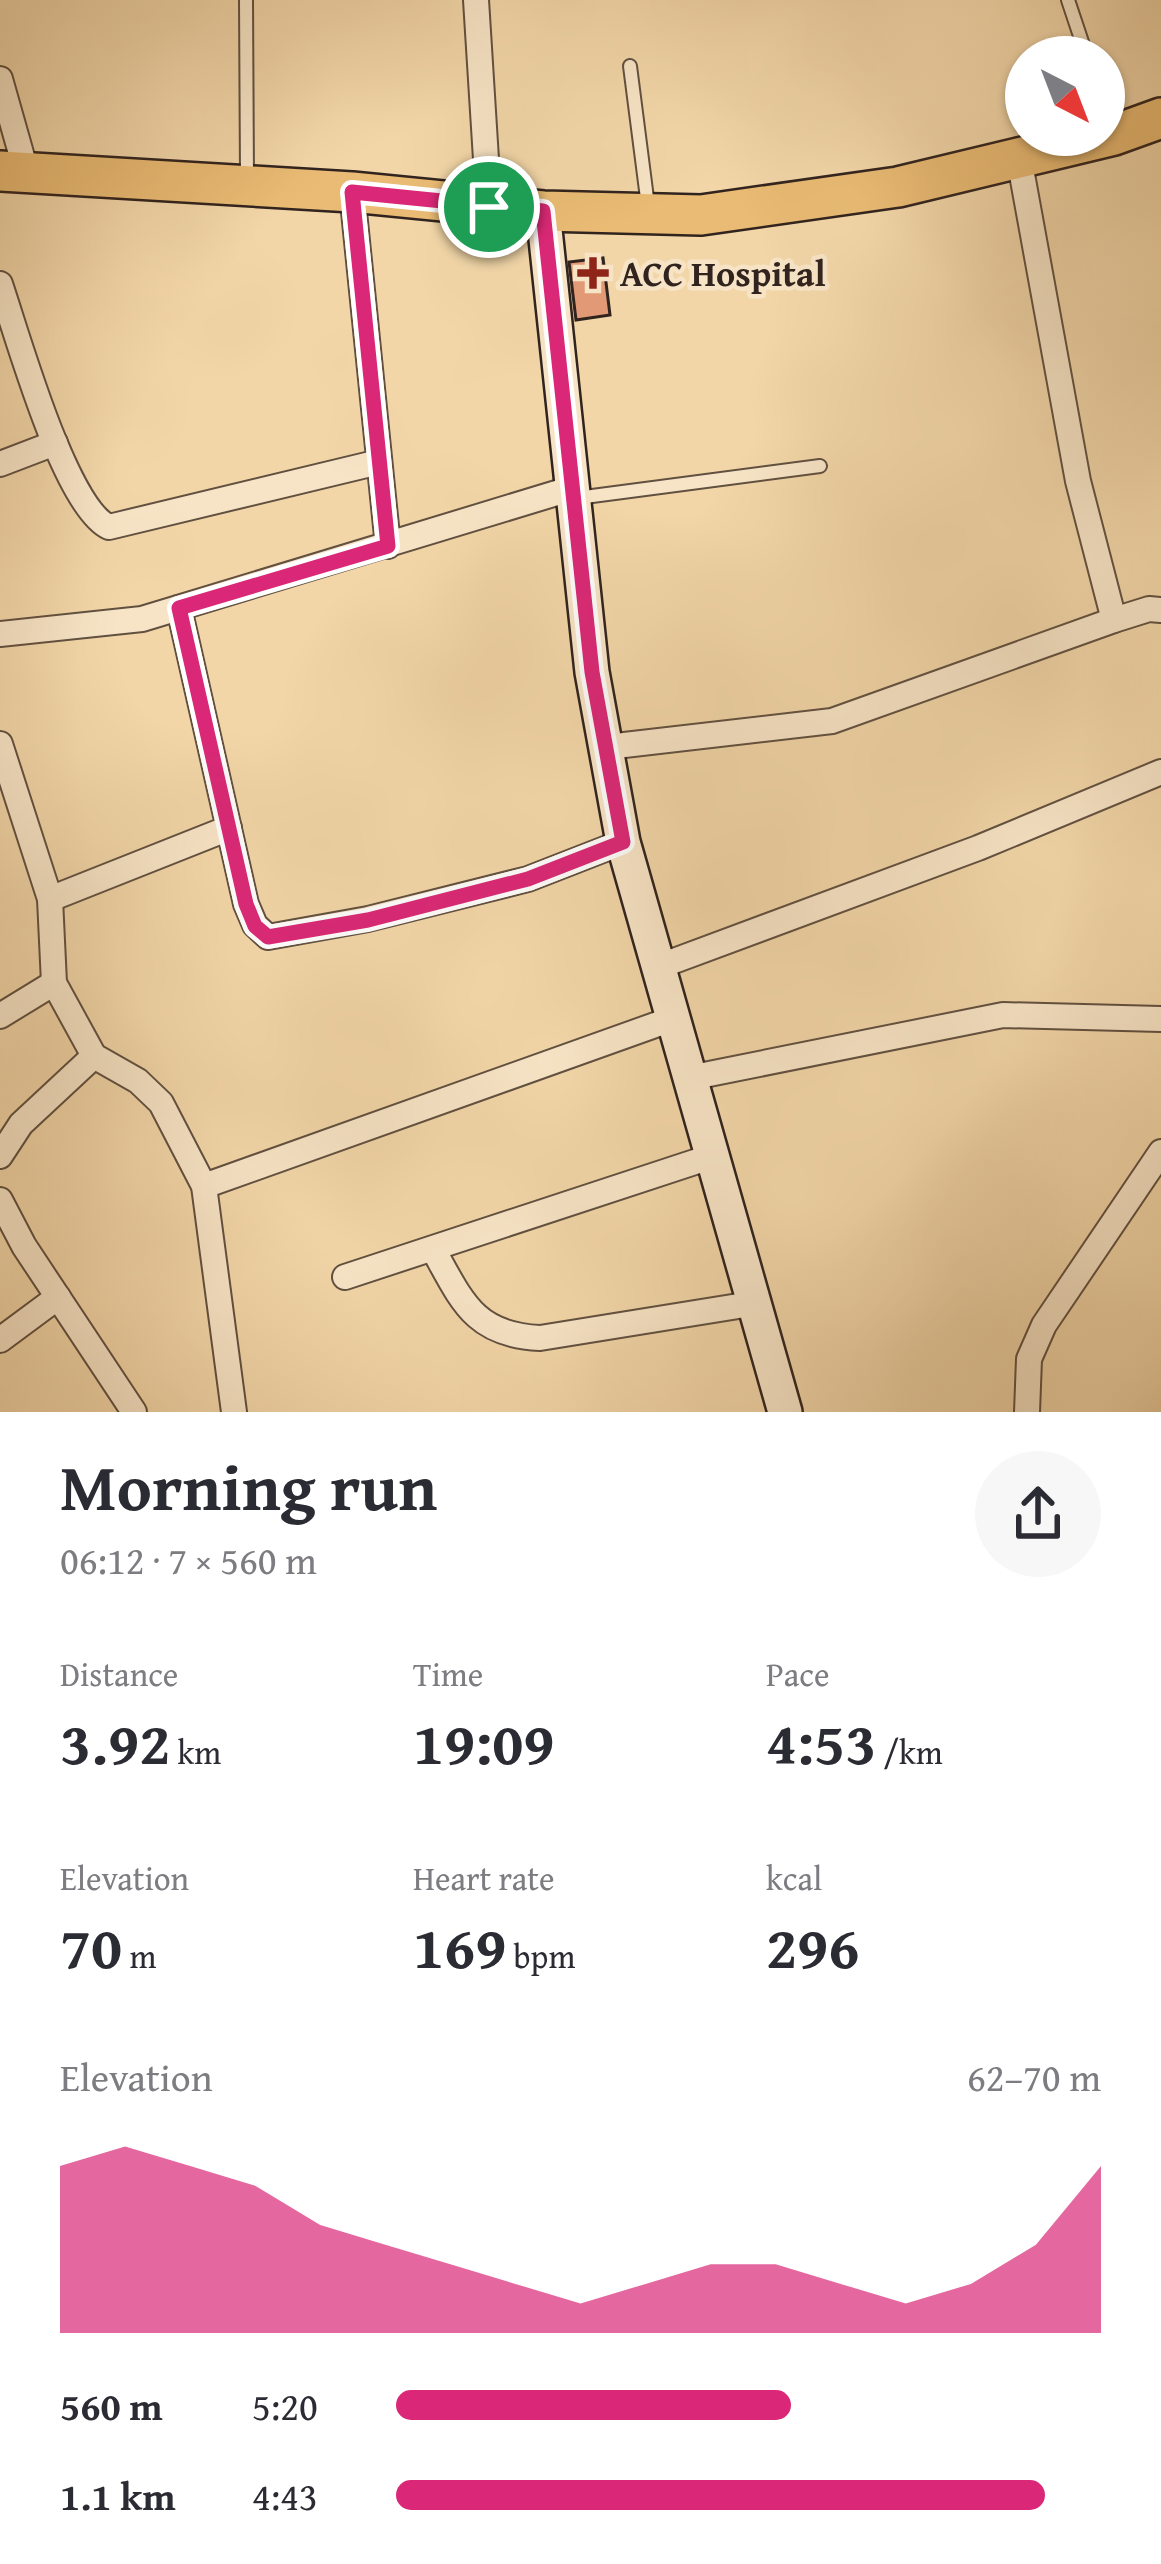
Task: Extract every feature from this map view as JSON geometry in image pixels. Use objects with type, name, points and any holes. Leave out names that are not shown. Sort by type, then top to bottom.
[{"type":"main road","points":[[1125,120],[1161,118]]},
{"type":"main road","points":[[13,171],[352,192],[543,211],[700,214],[898,187],[1023,156]]},
{"type":"street","points":[[476,0],[489,207]]},
{"type":"street","points":[[0,79],[13,171]]},
{"type":"street","points":[[1018,158],[1078,481],[1114,620]]},
{"type":"street","points":[[352,192],[388,546]]},
{"type":"street","points":[[543,211],[592,672],[623,842],[655,968],[757,1303],[785,1412]]},
{"type":"street","points":[[0,284],[56,442],[91,516],[109,527],[380,462]]},
{"type":"street","points":[[0,464],[56,442]]},
{"type":"street","points":[[0,634],[142,619],[573,493]]},
{"type":"street","points":[[179,608],[250,916],[268,937],[368,920],[528,879],[623,842]]},
{"type":"street","points":[[607,747],[832,721],[1114,620],[1161,610]]},
{"type":"street","points":[[0,744],[50,899],[54,982],[94,1056],[138,1081],[161,1103],[204,1186],[234,1412]]},
{"type":"street","points":[[655,968],[978,848],[1161,772]]},
{"type":"street","points":[[50,899],[229,828]]},
{"type":"street","points":[[0,1016],[54,982]]},
{"type":"street","points":[[689,1078],[1003,1016],[1161,1019]]},
{"type":"street","points":[[204,1186],[672,1019]]},
{"type":"street","points":[[0,1156],[21,1124],[94,1056]]},
{"type":"street","points":[[1027,1412],[1029,1359],[1044,1325],[1161,1152]]},
{"type":"street","points":[[345,1277],[710,1157]]},
{"type":"street","points":[[0,1200],[134,1412]]},
{"type":"street","points":[[434,1249],[463,1302],[484,1325],[511,1337],[540,1338],[757,1303]]},
{"type":"street","points":[[0,1340],[58,1297]]},
{"type":"lane","points":[[246,0],[247,185]]},
{"type":"lane","points":[[1068,0],[1080,36]]},
{"type":"lane","points":[[630,67],[649,213]]},
{"type":"lane","points":[[573,493],[820,466]]},
{"type":"building","points":[[603,258],[610,315],[576,320],[569,262]]},
{"type":"place","name":"ACC Hospital","points":[[593,273]]},
{"type":"route","points":[[352,192],[489,207],[543,211],[592,672],[623,842],[528,879],[368,920],[268,937],[255,926],[246,904],[179,608],[388,546],[352,192]]}]
